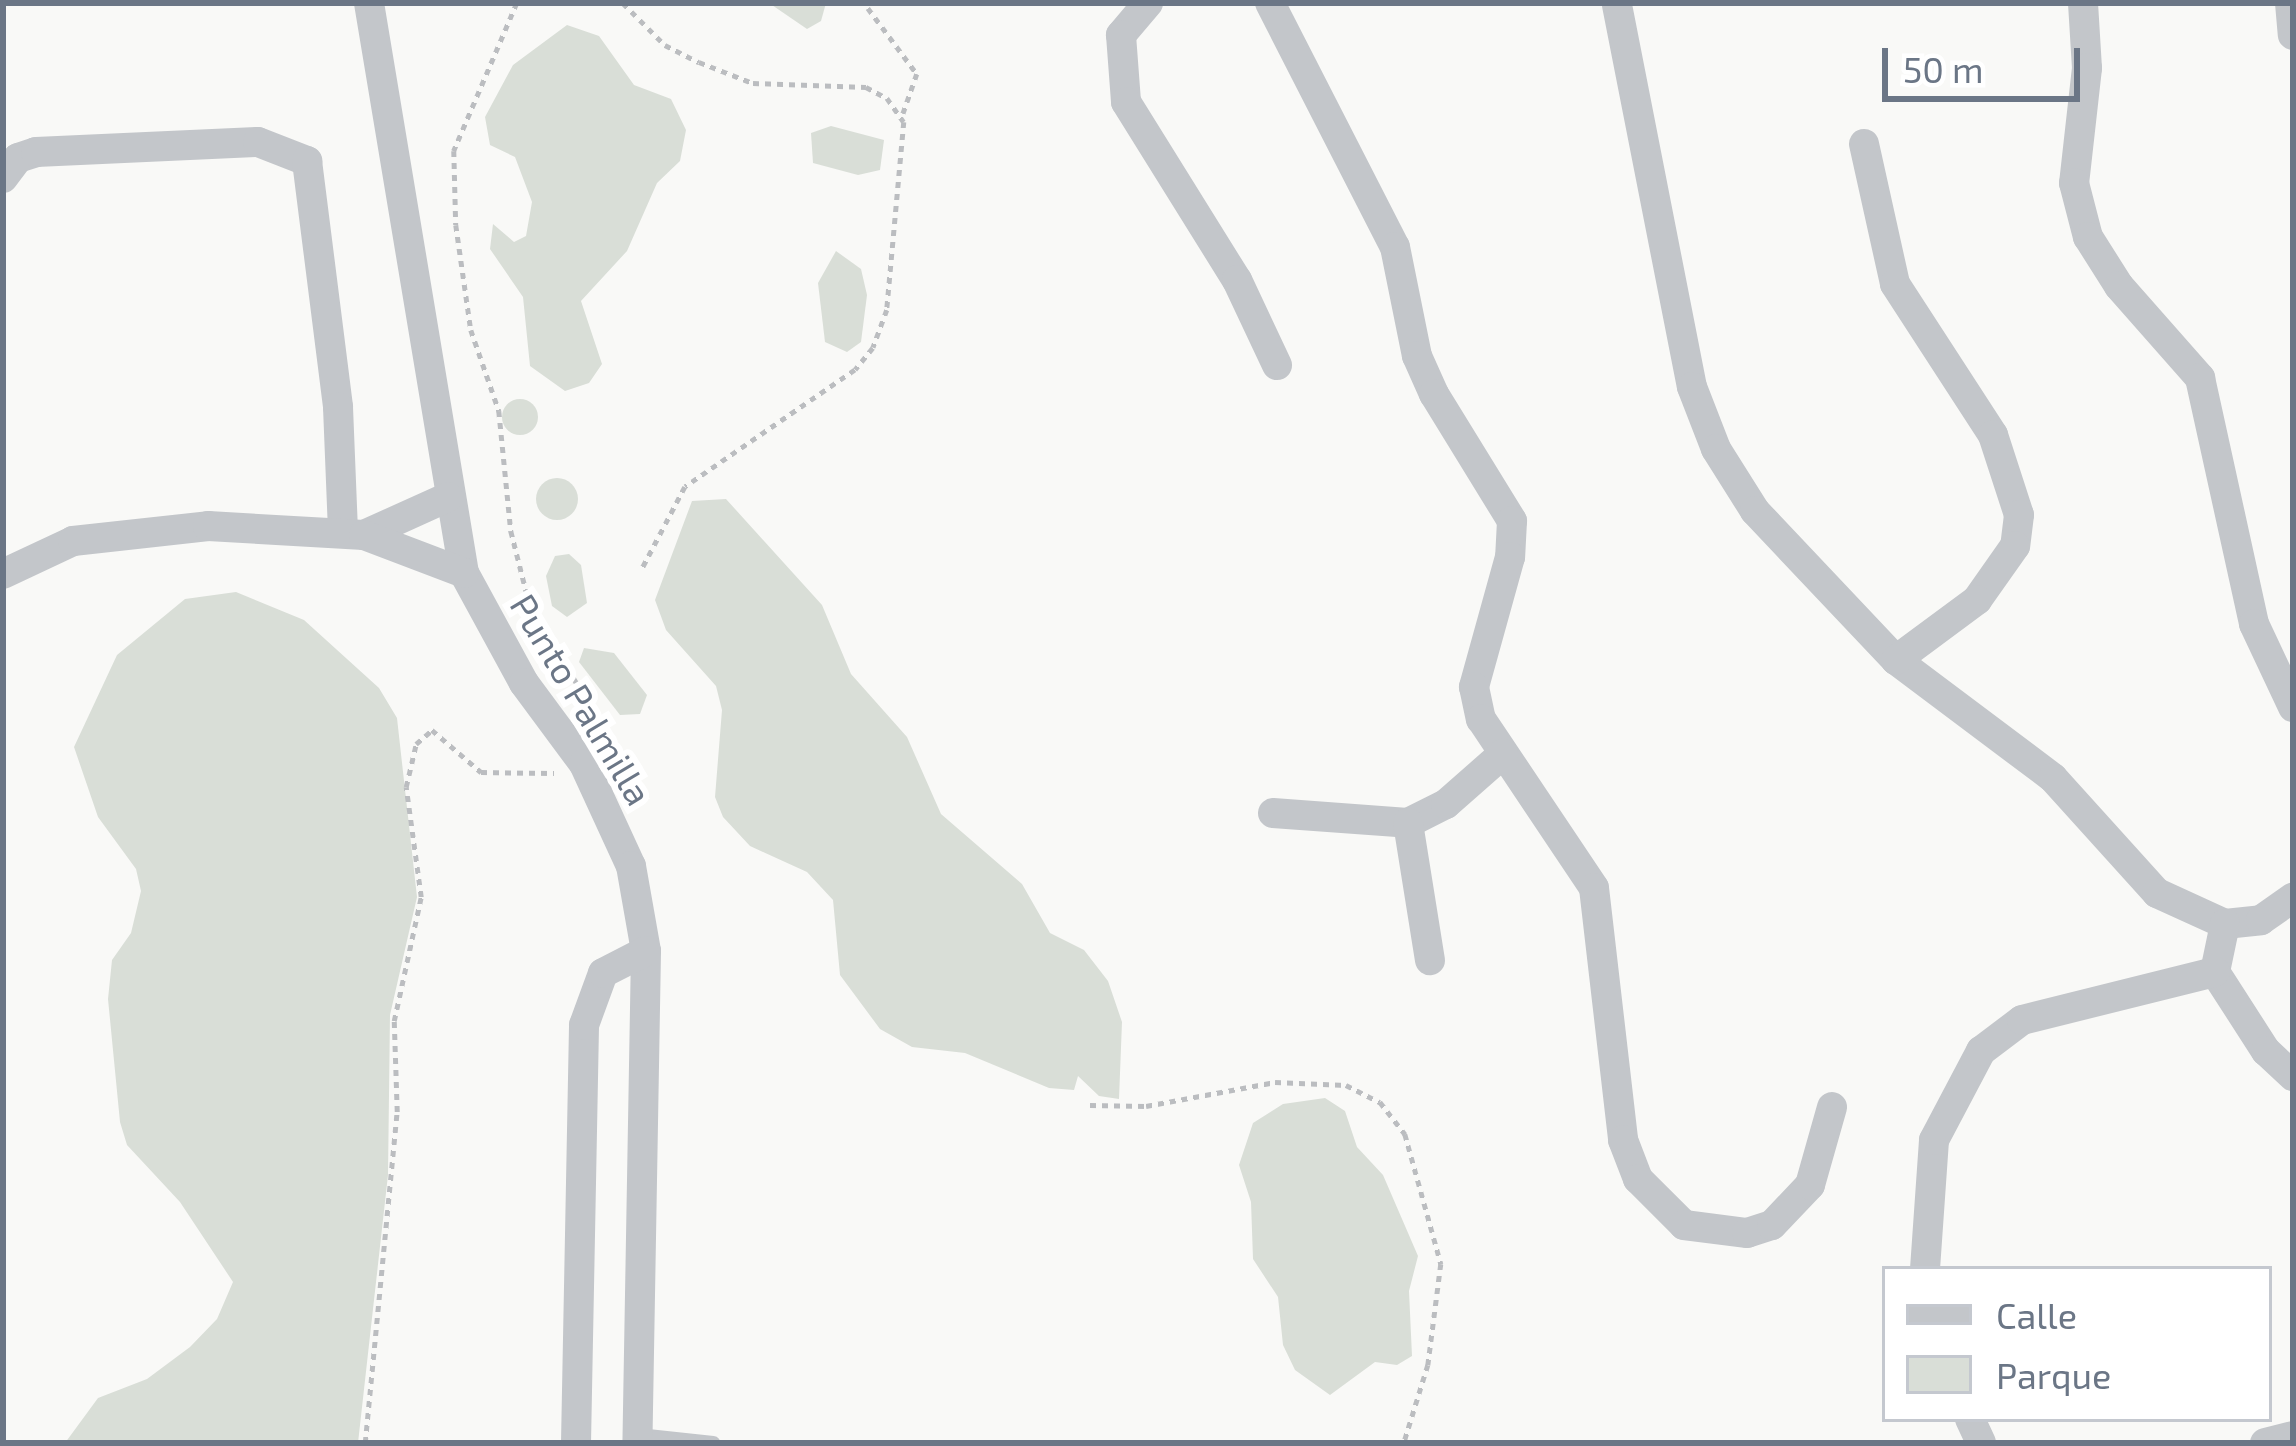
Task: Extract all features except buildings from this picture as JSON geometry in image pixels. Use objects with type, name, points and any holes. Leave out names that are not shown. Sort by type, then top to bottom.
[{"type":"street","name":"Punto Palmilla","points":[[369,3],[464,573],[514,668],[584,764],[631,866],[646,951],[638,1439]]},
{"type":"street","points":[[1148,3],[1121,35],[1126,102],[1226,260],[1277,365]]},
{"type":"street","points":[[1270,3],[1395,247],[1418,356],[1512,521],[1510,557],[1474,687],[1481,719],[1594,888],[1624,1140],[1658,1207],[1714,1233],[1772,1225],[1810,1185],[1832,1107]]},
{"type":"street","points":[[2083,3],[2087,68],[2074,182],[2088,237],[2119,286],[2200,378],[2254,624],[2293,707]]},
{"type":"street","points":[[2290,3],[2293,35]]},
{"type":"street","points":[[1617,5],[1679,338],[1716,449],[1755,511],[1896,660],[2053,778],[2157,893],[2224,924],[2260,920],[2293,898]]},
{"type":"street","points":[[3,178],[18,158],[36,152],[258,142],[307,160],[354,534]]},
{"type":"street","points":[[1864,144],[1880,245],[1895,284],[1993,435],[2019,514],[2015,546],[1977,600],[1896,660]]},
{"type":"street","points":[[354,534],[448,497]]},
{"type":"street","points":[[3,574],[108,534],[208,526],[354,534],[464,573]]},
{"type":"street","points":[[1273,813],[1326,823],[1408,823],[1446,804],[1503,754]]},
{"type":"street","points":[[1408,823],[1430,960]]},
{"type":"street","points":[[2224,924],[2215,972],[2266,1051],[2293,1076]]},
{"type":"street","points":[[576,1443],[584,1025],[603,973],[646,951]]},
{"type":"street","points":[[1924,1266],[1934,1139],[1981,1052],[2022,1020],[2215,972]]},
{"type":"street","points":[[2264,1443],[2293,1436]]},
{"type":"lane","points":[[638,1439],[713,1443]]},
{"type":"path","points":[[365,1443],[398,1112],[394,1021],[421,896],[406,787],[416,744],[432,730],[482,772],[541,777],[584,764],[605,730],[530,606],[511,531],[499,411],[471,330],[456,224],[454,151],[517,3]]},
{"type":"path","points":[[623,3],[665,45],[699,62],[753,83],[866,87],[903,114]]},
{"type":"path","points":[[642,569],[685,487],[855,370],[873,348],[887,310],[903,114],[917,74],[868,8]]},
{"type":"path","points":[[1090,1105],[1146,1106],[1275,1082],[1346,1084],[1380,1102],[1405,1134],[1442,1264],[1428,1365],[1404,1443]]},
{"type":"green space","points":[[769,3],[826,3],[821,21],[807,29]]},
{"type":"green space","points":[[567,25],[599,36],[634,85],[671,99],[686,130],[680,161],[657,183],[627,251],[581,301],[602,364],[589,383],[565,391],[530,366],[523,297],[490,249],[493,224],[514,242],[526,236],[532,202],[515,157],[490,145],[485,117],[513,65]]},
{"type":"green space","points":[[831,126],[884,140],[880,170],[858,175],[813,163],[811,133]]},
{"type":"green space","points":[[836,251],[861,269],[867,295],[861,342],[847,352],[825,342],[818,283]]},
{"type":"green space","points":[[520,399],[533,404],[538,417],[533,430],[520,435],[507,430],[502,417],[507,404]]},
{"type":"green space","points":[[557,478],[572,484],[578,499],[572,514],[557,520],[542,514],[536,499],[542,484]]},
{"type":"green space","points":[[726,499],[822,605],[851,674],[907,737],[941,814],[1022,884],[1050,933],[1084,950],[1108,981],[1122,1022],[1119,1099],[1099,1096],[1078,1076],[1074,1090],[1049,1088],[965,1053],[912,1047],[880,1029],[840,975],[833,900],[807,872],[750,846],[723,817],[715,797],[722,710],[716,686],[666,630],[655,600],[692,501]]},
{"type":"green space","points":[[569,554],[581,565],[587,603],[567,617],[552,606],[546,576],[555,556]]},
{"type":"green space","points":[[236,592],[304,620],[379,688],[397,718],[417,897],[390,1015],[388,1175],[358,1443],[65,1443],[98,1398],[147,1379],[190,1347],[217,1319],[233,1282],[180,1202],[127,1145],[120,1122],[108,999],[112,960],[131,933],[141,891],[136,869],[98,817],[74,747],[117,655],[185,599]]},
{"type":"green space","points":[[584,648],[614,653],[647,695],[640,714],[620,715],[579,662]]},
{"type":"green space","points":[[1325,1098],[1345,1111],[1357,1147],[1383,1175],[1418,1256],[1409,1291],[1412,1356],[1397,1365],[1375,1362],[1330,1395],[1295,1370],[1283,1345],[1278,1297],[1253,1259],[1251,1202],[1239,1165],[1253,1123],[1283,1104]]}]
